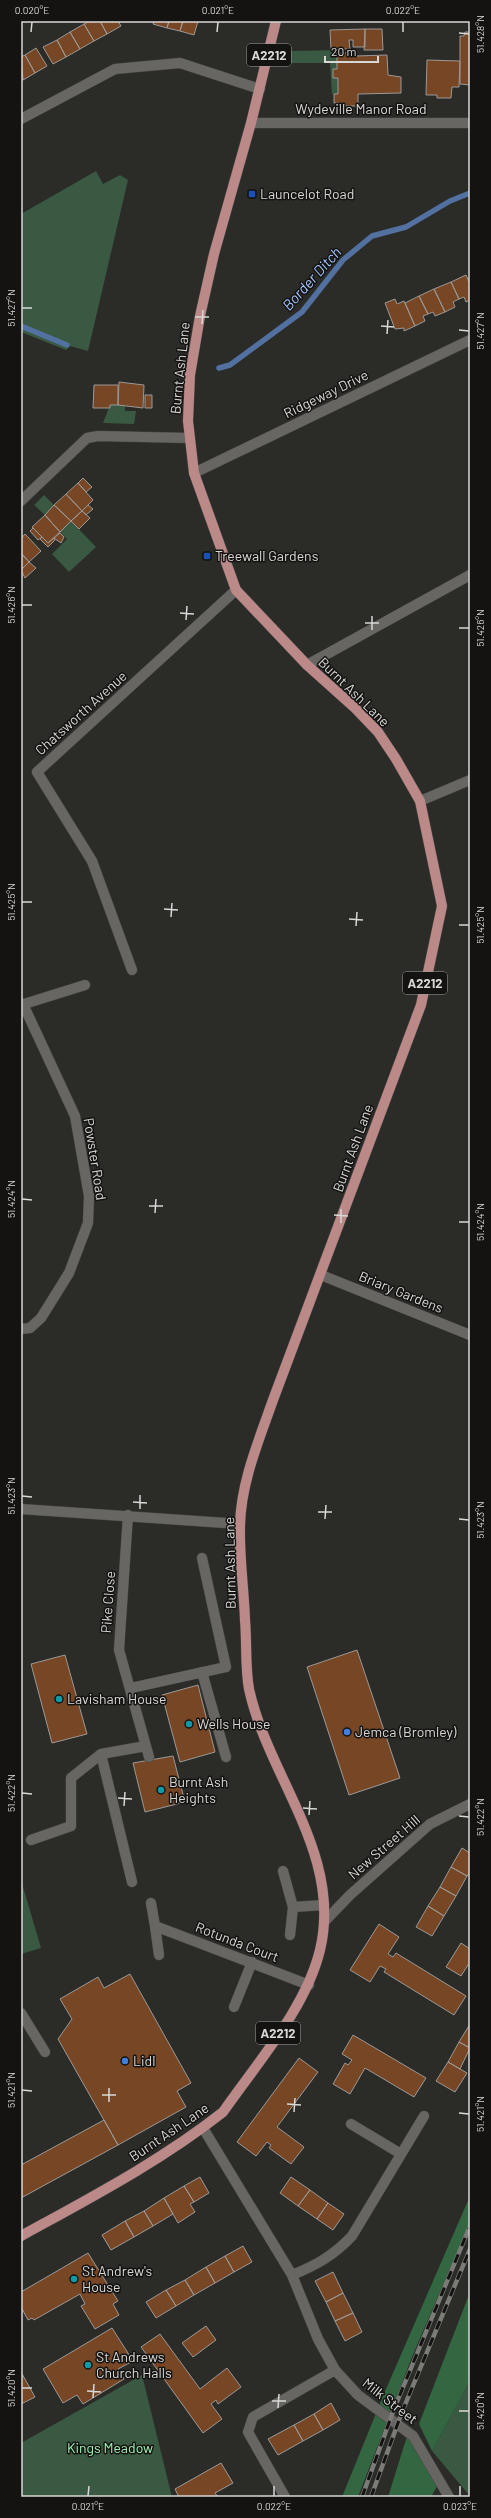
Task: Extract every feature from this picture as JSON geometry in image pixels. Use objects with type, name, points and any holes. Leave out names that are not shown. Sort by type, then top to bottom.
[{"type":"main road","name":"A2212","points":[[260,89],[276,21]]},
{"type":"main road","name":"Burnt Ash Lane","points":[[21,2236],[114,2184],[203,2128],[223,2112],[309,1985],[320,1949],[324,1922],[324,1904],[318,1859],[278,1764],[268,1747],[249,1688],[240,1524],[250,1466],[273,1400],[421,1005],[442,906],[420,801],[378,732],[355,708],[307,665],[236,590],[194,473],[189,438],[190,375],[200,316],[214,254],[260,89]]},
{"type":"street","points":[[21,119],[115,69],[180,63],[260,89]]},
{"type":"street","name":"Wydeville Manor Road","points":[[251,123],[470,123]]},
{"type":"street","name":"Ridgeway Drive","points":[[194,473],[470,340]]},
{"type":"street","points":[[21,501],[87,438],[98,436],[189,438]]},
{"type":"street","points":[[307,665],[470,575]]},
{"type":"street","name":"Chatsworth Avenue","points":[[132,970],[92,861],[37,772],[236,590]]},
{"type":"street","points":[[420,801],[470,780]]},
{"type":"street","name":"Powster Road","points":[[21,1329],[30,1328],[42,1318],[68,1273],[88,1223],[89,1196],[75,1116],[22,1004],[85,985]]},
{"type":"street","name":"Briary Gardens","points":[[321,1275],[470,1335]]},
{"type":"street","points":[[21,1509],[128,1515],[240,1524]]},
{"type":"street","name":"Pike Close","points":[[128,1515],[119,1650],[131,1688],[149,1758]]},
{"type":"street","points":[[131,1688],[226,1667],[202,1558]]},
{"type":"street","points":[[202,1672],[226,1757]]},
{"type":"street","points":[[31,1840],[71,1826],[71,1778],[101,1754],[146,1746]]},
{"type":"street","points":[[101,1754],[132,1882]]},
{"type":"street","name":"New Street Hill","points":[[324,1922],[350,1895],[430,1824],[470,1804]]},
{"type":"street","name":"Rotunda Court","points":[[283,1871],[293,1907],[290,1935]]},
{"type":"street","points":[[151,1903],[159,1955]]},
{"type":"street","points":[[293,1907],[324,1904]]},
{"type":"street","name":"Rotunda Court","points":[[154,1926],[252,1962],[309,1985]]},
{"type":"street","points":[[234,2007],[252,1962]]},
{"type":"street","points":[[21,2013],[45,2052]]},
{"type":"street","points":[[292,2275],[319,2264],[337,2252],[352,2236],[424,2116]]},
{"type":"street","points":[[351,2124],[401,2154]]},
{"type":"street","name":"Milk Street","points":[[203,2128],[292,2275],[318,2339],[335,2370],[358,2395],[413,2436],[449,2497]]},
{"type":"street","points":[[285,2497],[248,2432],[253,2417],[335,2370]]},
{"type":"green space","points":[[340,50],[340,53],[337,53],[337,69],[333,69],[333,78],[338,78],[338,94],[332,94],[330,63],[290,63],[291,51]]},
{"type":"green space","points":[[96,171],[103,184],[120,175],[128,180],[88,351],[70,346],[66,350],[21,332],[21,214]]},
{"type":"green space","points":[[110,405],[125,405],[125,411],[136,411],[134,424],[103,423]]},
{"type":"green space","points":[[44,495],[54,505],[45,515],[34,505]]},
{"type":"green space","points":[[71,521],[96,547],[69,572],[52,554],[67,539],[60,532]]},
{"type":"green space","points":[[21,1880],[41,1948],[21,1954]]},
{"type":"green space","points":[[470,2196],[470,2222],[412,2357],[358,2497],[342,2497],[383,2396]]},
{"type":"green space","points":[[470,2292],[470,2381],[432,2451],[419,2424]]},
{"type":"green space","name":"Kings Meadow","points":[[142,2375],[172,2497],[21,2497],[21,2443]]},
{"type":"green space","points":[[470,2381],[470,2496],[432,2451]]},
{"type":"green space","points":[[408,2433],[440,2481],[431,2497],[388,2497]]},
{"type":"building","points":[[90,21],[100,21],[107,34],[94,41],[84,24]]},
{"type":"building","points":[[100,21],[118,21],[121,26],[107,34]]},
{"type":"building","points":[[154,21],[169,21],[167,28],[153,24]]},
{"type":"building","points":[[169,21],[183,21],[180,31],[167,28]]},
{"type":"building","points":[[183,21],[198,21],[194,35],[180,31]]},
{"type":"building","points":[[84,24],[94,41],[80,49],[70,32]]},
{"type":"building","points":[[365,29],[365,47],[353,47],[353,40],[349,40],[350,49],[331,49],[330,30]]},
{"type":"building","points":[[365,29],[382,29],[383,50],[364,50]]},
{"type":"building","points":[[70,32],[80,49],[66,57],[57,40]]},
{"type":"building","points":[[465,32],[470,32],[470,85],[460,84],[460,36],[464,36]]},
{"type":"building","points":[[57,40],[66,57],[53,64],[43,47]]},
{"type":"building","points":[[36,48],[47,66],[35,73],[25,55]]},
{"type":"building","points":[[337,53],[356,53],[356,56],[387,55],[388,75],[401,77],[401,93],[358,94],[358,106],[338,106],[338,103],[334,103],[334,94],[338,94],[338,78],[333,78],[333,69],[337,69]]},
{"type":"building","points":[[25,55],[35,73],[23,80],[21,57]]},
{"type":"building","points":[[427,60],[460,61],[459,87],[452,87],[451,98],[437,98],[437,95],[426,95]]},
{"type":"building","points":[[466,275],[470,284],[470,300],[466,302],[464,297],[459,299],[451,282]]},
{"type":"building","points":[[451,282],[459,299],[453,302],[455,307],[445,312],[434,289]]},
{"type":"building","points":[[434,289],[445,312],[435,316],[433,312],[428,314],[419,296]]},
{"type":"building","points":[[419,296],[428,314],[423,316],[425,321],[415,326],[405,303]]},
{"type":"building","points":[[395,299],[397,304],[404,301],[415,326],[404,331],[404,328],[395,329],[385,303]]},
{"type":"building","points":[[119,382],[144,385],[143,408],[118,405]]},
{"type":"building","points":[[94,385],[118,385],[118,405],[110,405],[110,408],[93,408]]},
{"type":"building","points":[[145,395],[152,395],[152,408],[145,408]]},
{"type":"building","points":[[83,478],[92,487],[86,492],[78,483]]},
{"type":"building","points":[[78,483],[93,500],[82,511],[66,494]]},
{"type":"building","points":[[66,494],[82,511],[71,521],[54,505]]},
{"type":"building","points":[[54,505],[71,521],[60,532],[45,515]]},
{"type":"building","points":[[88,505],[93,509],[86,515],[82,511]]},
{"type":"building","points":[[82,511],[90,518],[79,529],[71,521]]},
{"type":"building","points":[[45,515],[60,532],[48,543],[32,527]]},
{"type":"building","points":[[33,528],[42,537],[38,540],[30,531]]},
{"type":"building","points":[[60,533],[64,537],[61,543],[54,538]]},
{"type":"building","points":[[25,534],[41,551],[29,562],[21,553],[21,539]]},
{"type":"building","points":[[42,537],[48,543],[54,538],[55,540],[48,547],[40,539]]},
{"type":"building","points":[[21,553],[29,562],[21,570]]},
{"type":"building","points":[[29,562],[36,568],[25,578],[21,570]]},
{"type":"building","points":[[357,1650],[400,1778],[349,1795],[307,1667]]},
{"type":"building","name":"Lavisham House","points":[[65,1655],[87,1734],[52,1743],[31,1664]]},
{"type":"building","name":"Wells House","points":[[198,1685],[215,1752],[180,1762],[162,1695]]},
{"type":"building","name":"Burnt Ash Heights","points":[[173,1756],[185,1802],[145,1812],[133,1763]]},
{"type":"building","points":[[462,1848],[470,1853],[470,1872],[467,1876],[451,1867]]},
{"type":"building","points":[[451,1867],[467,1876],[456,1896],[440,1887]]},
{"type":"building","points":[[440,1887],[456,1896],[444,1916],[428,1906]]},
{"type":"building","points":[[428,1906],[444,1916],[432,1936],[416,1927]]},
{"type":"building","points":[[379,1924],[399,1937],[388,1954],[393,1957],[396,1953],[466,1996],[454,2015],[384,1972],[386,1969],[380,1966],[370,1982],[350,1970]]},
{"type":"building","points":[[461,1943],[470,1949],[470,1962],[461,1976],[446,1967]]},
{"type":"building","name":"Lidl","points":[[130,1974],[191,2083],[177,2091],[186,2107],[118,2145],[58,2039],[72,2019],[60,1999],[98,1977],[104,1988]]},
{"type":"building","points":[[470,2024],[470,2048],[459,2042]]},
{"type":"building","points":[[353,2035],[426,2078],[414,2097],[365,2068],[350,2094],[333,2084],[345,2063],[348,2065],[352,2060],[342,2054]]},
{"type":"building","points":[[459,2042],[470,2048],[460,2069],[448,2062]]},
{"type":"building","points":[[299,2058],[318,2072],[277,2127],[304,2147],[291,2164],[269,2148],[271,2145],[267,2142],[256,2156],[237,2142]]},
{"type":"building","points":[[448,2062],[467,2073],[455,2092],[436,2081]]},
{"type":"building","points":[[104,2120],[118,2145],[21,2198],[21,2165]]},
{"type":"building","points":[[200,2177],[209,2193],[194,2202],[184,2186]]},
{"type":"building","points":[[291,2177],[310,2190],[298,2206],[280,2193]]},
{"type":"building","points":[[184,2186],[194,2202],[190,2204],[195,2212],[178,2223],[164,2198]]},
{"type":"building","points":[[310,2190],[328,2203],[317,2219],[298,2206]]},
{"type":"building","points":[[164,2198],[173,2214],[153,2226],[144,2211]]},
{"type":"building","points":[[328,2203],[344,2214],[333,2230],[317,2219]]},
{"type":"building","points":[[144,2211],[153,2226],[134,2237],[125,2221]]},
{"type":"building","points":[[125,2221],[134,2237],[111,2250],[102,2235]]},
{"type":"building","points":[[243,2246],[252,2262],[234,2272],[225,2256]]},
{"type":"building","name":"St Andrew's House","points":[[88,2253],[118,2301],[113,2304],[119,2315],[95,2329],[81,2306],[85,2304],[80,2294],[34,2320],[32,2318],[28,2320],[21,2307],[21,2292]]},
{"type":"building","points":[[225,2256],[234,2272],[215,2283],[206,2267]]},
{"type":"building","points":[[206,2267],[215,2283],[194,2295],[185,2280]]},
{"type":"building","points":[[333,2272],[343,2293],[326,2302],[315,2281]]},
{"type":"building","points":[[185,2280],[194,2295],[176,2306],[166,2290]]},
{"type":"building","points":[[166,2290],[176,2306],[156,2318],[146,2302]]},
{"type":"building","points":[[343,2293],[353,2313],[335,2321],[326,2302]]},
{"type":"building","points":[[353,2313],[362,2332],[345,2341],[335,2321]]},
{"type":"building","points":[[206,2326],[216,2340],[193,2357],[182,2343]]},
{"type":"building","name":"St Andrews Church Halls","points":[[112,2328],[133,2361],[118,2369],[124,2379],[83,2404],[77,2395],[63,2403],[43,2369]]},
{"type":"building","points":[[160,2334],[200,2389],[227,2368],[241,2387],[218,2404],[216,2400],[211,2404],[222,2419],[203,2433],[141,2347]]},
{"type":"building","points":[[21,2372],[35,2397],[21,2404]]},
{"type":"building","points":[[331,2403],[340,2420],[323,2430],[314,2414]]},
{"type":"building","points":[[314,2414],[323,2430],[303,2441],[294,2425]]},
{"type":"building","points":[[294,2425],[303,2441],[278,2455],[268,2439]]},
{"type":"building","points":[[221,2463],[233,2483],[215,2493],[218,2497],[179,2497],[175,2489]]},
{"type":"waterway","name":"Border Ditch","points":[[219,368],[230,365],[302,312],[343,260],[372,236],[406,227],[450,201],[470,193]]},
{"type":"waterway","name":"Border Ditch","points":[[21,326],[67,345]]},
{"type":"railway","points":[[362,2497],[394,2409],[470,2226]]},
{"type":"railway","points":[[371,2497],[402,2412],[470,2249]]},
{"type":"place","name":"Launcelot Road","points":[[252,194]]},
{"type":"place","name":"Treewall Gardens","points":[[207,556]]},
{"type":"place","name":"Lavisham House","points":[[59,1699]]},
{"type":"place","name":"Wells House","points":[[189,1724]]},
{"type":"place","name":"Jemca (Bromley)","points":[[347,1732]]},
{"type":"place","name":"Burnt Ash Heights","points":[[161,1790]]},
{"type":"place","name":"Lidl","points":[[125,2061]]},
{"type":"place","name":"St Andrew's House","points":[[74,2279]]},
{"type":"place","name":"St Andrews Church Halls","points":[[88,2365]]}]
